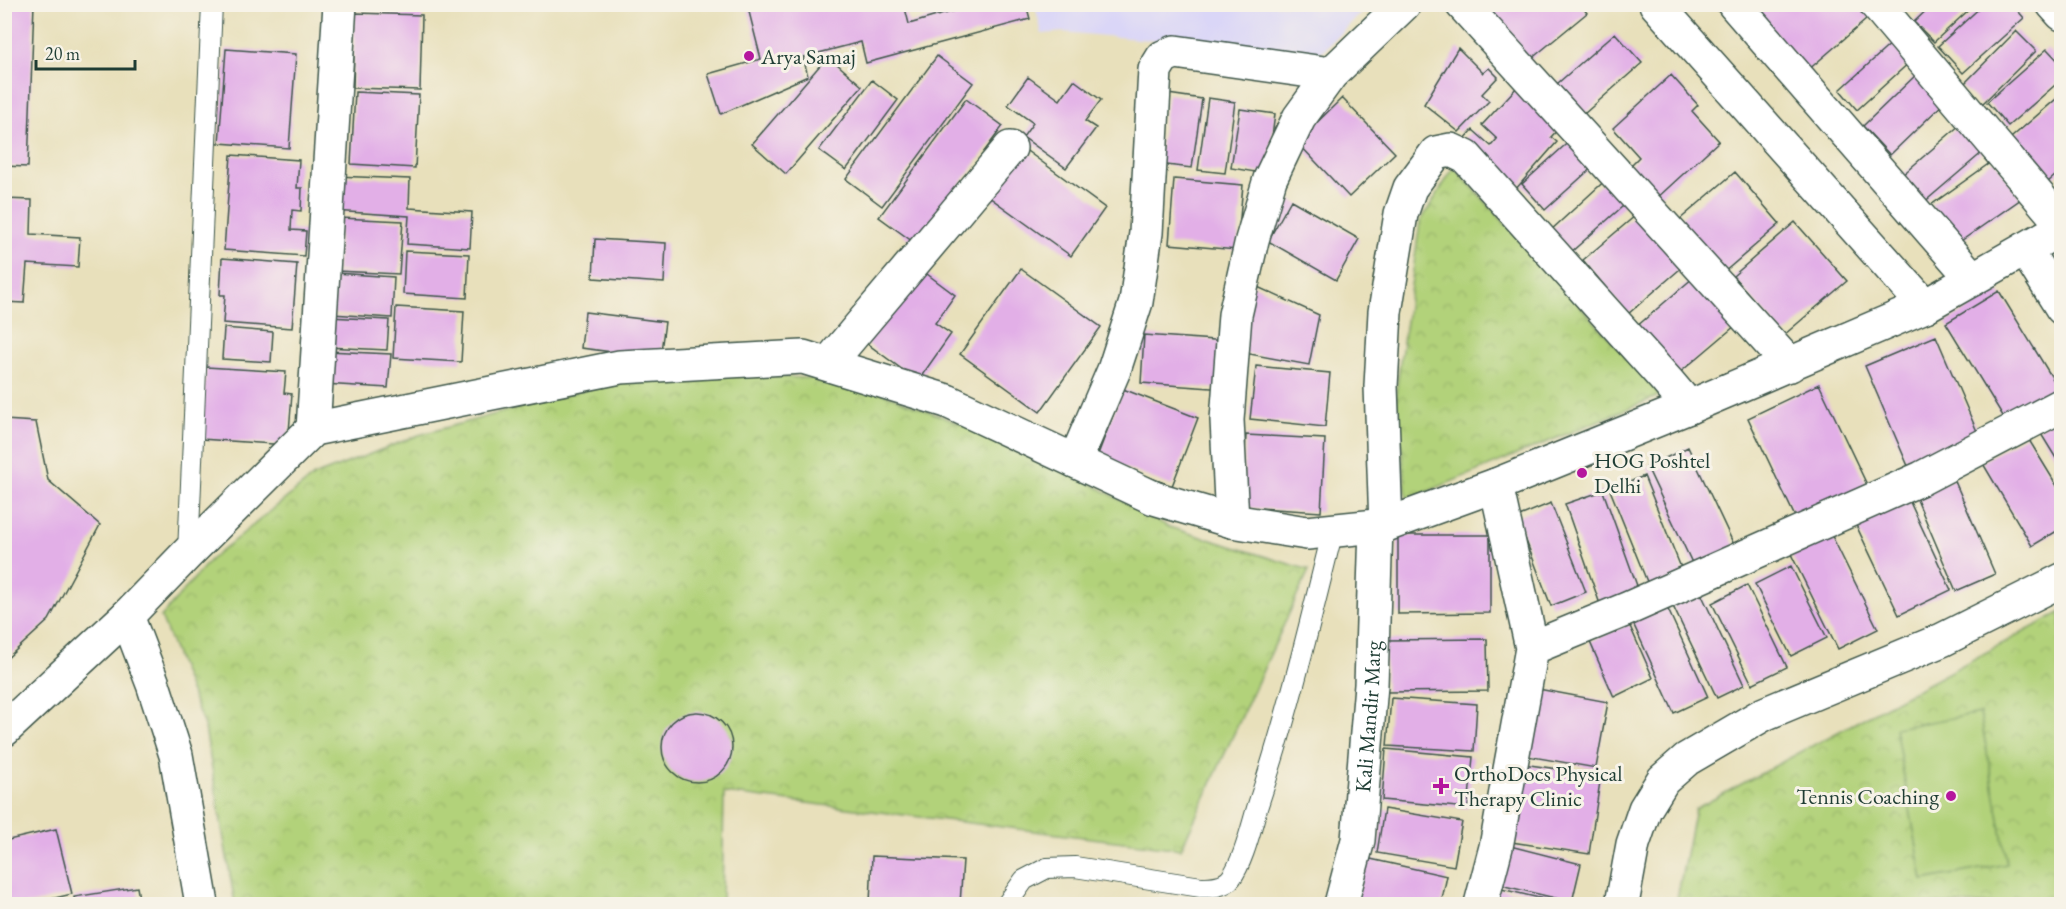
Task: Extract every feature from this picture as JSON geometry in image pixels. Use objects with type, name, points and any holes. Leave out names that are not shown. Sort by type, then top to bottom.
[{"type":"street","points":[[313,429],[340,4]]},
{"type":"street","points":[[1232,521],[1227,420],[1235,315],[1252,240],[1270,179],[1299,118],[1331,74],[1404,4]]},
{"type":"street","points":[[1462,4],[1790,365]]},
{"type":"street","points":[[1656,4],[1925,306]]},
{"type":"street","points":[[1734,4],[1973,279]]},
{"type":"street","points":[[4,730],[127,616],[313,429],[620,367],[803,357],[947,401],[1154,498],[1232,521],[1307,533],[1381,525],[1496,485],[1790,365],[1925,306],[2061,226],[1876,4]]},
{"type":"street","points":[[2053,4],[2061,14]]},
{"type":"street","points":[[1075,461],[1114,370],[1136,302],[1146,233],[1155,70],[1163,57],[1175,52],[1331,74]]},
{"type":"street","points":[[828,364],[1010,148]]},
{"type":"street","name":"Kali Mandir Marg","points":[[1341,904],[1358,840],[1371,685],[1381,525],[1381,386],[1385,312],[1401,214],[1410,188],[1436,153],[1451,150],[1466,157],[1689,407]]},
{"type":"street","points":[[2025,249],[2061,308]]},
{"type":"street","points":[[1532,648],[1628,609],[1922,478],[2061,405]]},
{"type":"street","points":[[1481,904],[1496,847],[1532,648],[1496,485]]},
{"type":"street","points":[[1622,904],[1633,844],[1645,809],[1664,780],[1687,759],[1764,714],[1942,640],[2061,580]]},
{"type":"street","points":[[127,616],[153,684],[176,755],[202,904]]},
{"type":"lane","points":[[188,553],[212,4]]},
{"type":"lane","points":[[1007,904],[1024,880],[1047,868],[1075,867],[1201,887],[1217,886],[1229,881],[1238,865],[1263,790],[1305,647],[1333,530]]},
{"type":"shaded area","points":[[1035,5],[1369,5],[1307,66],[1215,46],[1063,32],[1042,34]]},
{"type":"green space","points":[[1454,167],[1661,395],[1407,500],[1396,392],[1420,222]]},
{"type":"green space","points":[[653,371],[849,380],[1038,454],[1169,527],[1309,570],[1181,849],[724,793],[722,904],[235,904],[205,728],[161,617],[210,560],[314,476],[419,435]]},
{"type":"green space","points":[[2061,612],[2061,904],[1676,904],[1695,809]]},
{"type":"green space","name":"Tennis Coaching","points":[[1980,713],[2007,864],[1923,880],[1895,728]]},
{"type":"building","points":[[4,4],[34,4],[28,167],[4,166]]},
{"type":"building","points":[[747,4],[904,4],[909,24],[978,4],[1026,4],[1030,19],[866,63],[861,42],[803,57],[808,76],[721,114],[708,74],[761,59]]},
{"type":"building","points":[[1481,4],[1580,4],[1587,13],[1525,64]]},
{"type":"building","points":[[1751,4],[1866,4],[1874,13],[1807,71]]},
{"type":"building","points":[[1933,4],[1975,4],[1934,42],[1914,22]]},
{"type":"building","points":[[1984,4],[2012,4],[2024,18],[1963,73],[1938,46]]},
{"type":"building","points":[[355,13],[422,15],[420,90],[353,88]]},
{"type":"building","points":[[2016,31],[2036,51],[1981,105],[1962,86]]},
{"type":"building","points":[[1615,33],[1642,63],[1576,121],[1550,90]]},
{"type":"building","points":[[1894,41],[1911,61],[1857,110],[1840,90]]},
{"type":"building","points":[[1458,48],[1483,73],[1489,68],[1498,77],[1482,94],[1489,101],[1459,132],[1424,104]]},
{"type":"building","points":[[226,49],[296,54],[289,148],[219,143]]},
{"type":"building","points":[[2047,49],[2062,65],[2062,79],[2008,126],[1987,102]]},
{"type":"building","points":[[828,56],[862,86],[786,174],[752,144]]},
{"type":"building","points":[[937,56],[973,83],[882,206],[846,179]]},
{"type":"building","points":[[1920,71],[1947,100],[1890,155],[1863,126]]},
{"type":"building","points":[[1671,75],[1698,105],[1692,111],[1719,141],[1656,199],[1628,168],[1639,157],[1613,128]]},
{"type":"building","points":[[1028,77],[1060,100],[1074,80],[1101,100],[1085,121],[1096,128],[1066,168],[1023,137],[1033,123],[1008,105]]},
{"type":"building","points":[[872,80],[898,100],[846,170],[819,150]]},
{"type":"building","points":[[1518,86],[1562,125],[1551,137],[1557,142],[1515,190],[1462,142],[1473,130],[1491,146],[1497,139],[1482,125]]},
{"type":"building","points":[[355,92],[419,95],[415,168],[351,164]]},
{"type":"building","points":[[1168,94],[1202,99],[1192,168],[1158,164]]},
{"type":"building","points":[[2062,94],[2062,170],[2042,187],[2005,143]]},
{"type":"building","points":[[1208,98],[1235,102],[1225,173],[1198,170]]},
{"type":"building","points":[[1342,98],[1395,153],[1349,197],[1297,142]]},
{"type":"building","points":[[966,99],[1003,126],[916,244],[879,217]]},
{"type":"building","points":[[1240,109],[1275,114],[1267,174],[1231,168]]},
{"type":"building","points":[[1961,124],[1984,151],[1922,204],[1900,177]]},
{"type":"building","points":[[1574,137],[1597,163],[1545,210],[1522,184]]},
{"type":"building","points":[[1020,146],[1105,208],[1071,256],[985,194]]},
{"type":"building","points":[[231,155],[299,160],[297,188],[302,188],[301,211],[292,210],[291,230],[306,231],[304,256],[224,250]]},
{"type":"building","points":[[1994,160],[2021,199],[1958,243],[1931,205]]},
{"type":"building","points":[[1735,172],[1780,224],[1716,279],[1671,227]]},
{"type":"building","points":[[335,176],[410,179],[409,208],[472,212],[470,248],[407,244],[409,216],[333,211]]},
{"type":"building","points":[[1610,176],[1631,199],[1570,253],[1550,231]]},
{"type":"building","points":[[1174,179],[1243,185],[1237,250],[1169,244]]},
{"type":"building","points":[[4,199],[32,200],[31,234],[80,237],[78,267],[27,264],[24,303],[4,302]]},
{"type":"building","points":[[1291,200],[1359,239],[1336,280],[1268,241]]},
{"type":"building","points":[[1642,210],[1687,263],[1628,314],[1583,260]]},
{"type":"building","points":[[340,218],[403,221],[399,274],[337,271]]},
{"type":"building","points":[[1795,222],[1847,281],[1784,335],[1733,276]]},
{"type":"building","points":[[595,239],[666,243],[664,283],[593,278]]},
{"type":"building","points":[[405,251],[469,254],[467,298],[403,294]]},
{"type":"building","points":[[222,258],[297,264],[292,328],[223,323],[225,295],[220,295]]},
{"type":"building","points":[[1021,269],[1101,327],[1040,412],[960,354]]},
{"type":"building","points":[[923,271],[955,295],[935,323],[951,334],[918,381],[865,342]]},
{"type":"building","points":[[1701,271],[1742,320],[1677,375],[1636,327]]},
{"type":"building","points":[[335,273],[394,277],[392,318],[332,314]]},
{"type":"building","points":[[1251,284],[1319,315],[1309,365],[1239,352]]},
{"type":"building","points":[[1999,291],[2059,389],[2006,421],[1946,323]]},
{"type":"building","points":[[396,307],[464,311],[461,362],[393,358]]},
{"type":"building","points":[[585,312],[665,322],[660,358],[581,348]]},
{"type":"building","points":[[328,317],[389,320],[387,350],[326,347]]},
{"type":"building","points":[[224,328],[273,332],[271,362],[222,359]]},
{"type":"building","points":[[1144,335],[1228,341],[1225,389],[1141,383]]},
{"type":"building","points":[[1936,336],[1979,436],[1908,466],[1865,366]]},
{"type":"building","points":[[327,351],[391,354],[388,388],[324,384]]},
{"type":"building","points":[[1256,366],[1330,373],[1325,427],[1250,419]]},
{"type":"building","points":[[206,367],[286,372],[284,393],[292,394],[288,445],[201,439]]},
{"type":"building","points":[[1819,384],[1869,489],[1798,523],[1748,418]]},
{"type":"building","points":[[1123,389],[1198,418],[1172,486],[1097,457]]},
{"type":"building","points":[[2062,414],[2062,468],[2038,429]]},
{"type":"building","points":[[4,420],[36,422],[48,480],[100,525],[49,620],[4,661]]},
{"type":"building","points":[[1246,435],[1325,439],[1321,512],[1242,507]]},
{"type":"building","points":[[2026,435],[2062,494],[2062,528],[2032,546],[1982,462]]},
{"type":"building","points":[[1688,447],[1735,547],[1694,567],[1647,467]]},
{"type":"building","points":[[1644,476],[1684,575],[1650,589],[1610,490]]},
{"type":"building","points":[[1954,479],[1995,574],[1956,591],[1915,495]]},
{"type":"building","points":[[1603,491],[1640,594],[1601,607],[1565,504]]},
{"type":"building","points":[[1909,500],[1951,590],[1899,615],[1856,525]]},
{"type":"building","points":[[1551,503],[1586,592],[1551,606],[1517,517]]},
{"type":"building","points":[[1829,530],[1878,629],[1838,649],[1789,550]]},
{"type":"building","points":[[1398,535],[1490,535],[1490,613],[1398,614]]},
{"type":"building","points":[[1791,566],[1827,638],[1791,656],[1755,584]]},
{"type":"building","points":[[1747,585],[1787,667],[1752,684],[1712,603]]},
{"type":"building","points":[[1699,589],[1744,685],[1717,698],[1671,602]]},
{"type":"building","points":[[1666,605],[1708,697],[1674,713],[1632,621]]},
{"type":"building","points":[[1629,624],[1653,678],[1614,697],[1590,642]]},
{"type":"building","points":[[1487,639],[1488,691],[1386,692],[1385,640]]},
{"type":"building","points":[[1533,688],[1608,702],[1596,768],[1521,755]]},
{"type":"building","points":[[1391,698],[1477,704],[1474,751],[1387,746]]},
{"type":"building","points":[[704,712],[717,718],[726,727],[730,733],[732,747],[730,761],[722,772],[711,780],[690,782],[672,772],[664,761],[662,740],[672,722],[683,714]]},
{"type":"building","points":[[1386,749],[1473,757],[1468,808],[1382,800]]},
{"type":"building","points":[[1516,763],[1601,775],[1589,854],[1505,841]]},
{"type":"building","points":[[1384,809],[1462,822],[1454,866],[1377,853]]},
{"type":"building","points":[[56,829],[72,894],[30,904],[4,904],[4,841]]},
{"type":"building","points":[[1506,845],[1581,864],[1572,902],[1496,884]]},
{"type":"building","points":[[872,856],[963,860],[960,904],[870,904]]},
{"type":"building","points":[[1366,858],[1447,876],[1441,904],[1356,904]]},
{"type":"building","points":[[137,887],[140,904],[75,904],[74,897]]},
{"type":"building","points":[[1493,887],[1565,904],[1489,904]]},
{"type":"place","name":"Arya Samaj","points":[[749,56]]},
{"type":"place","name":"HOG Poshtel Delhi","points":[[1582,473]]},
{"type":"place","name":"OrthoDocs Physical Therapy Clinic","points":[[1441,786]]},
{"type":"place","name":"Tennis Coaching","points":[[1951,796]]}]
